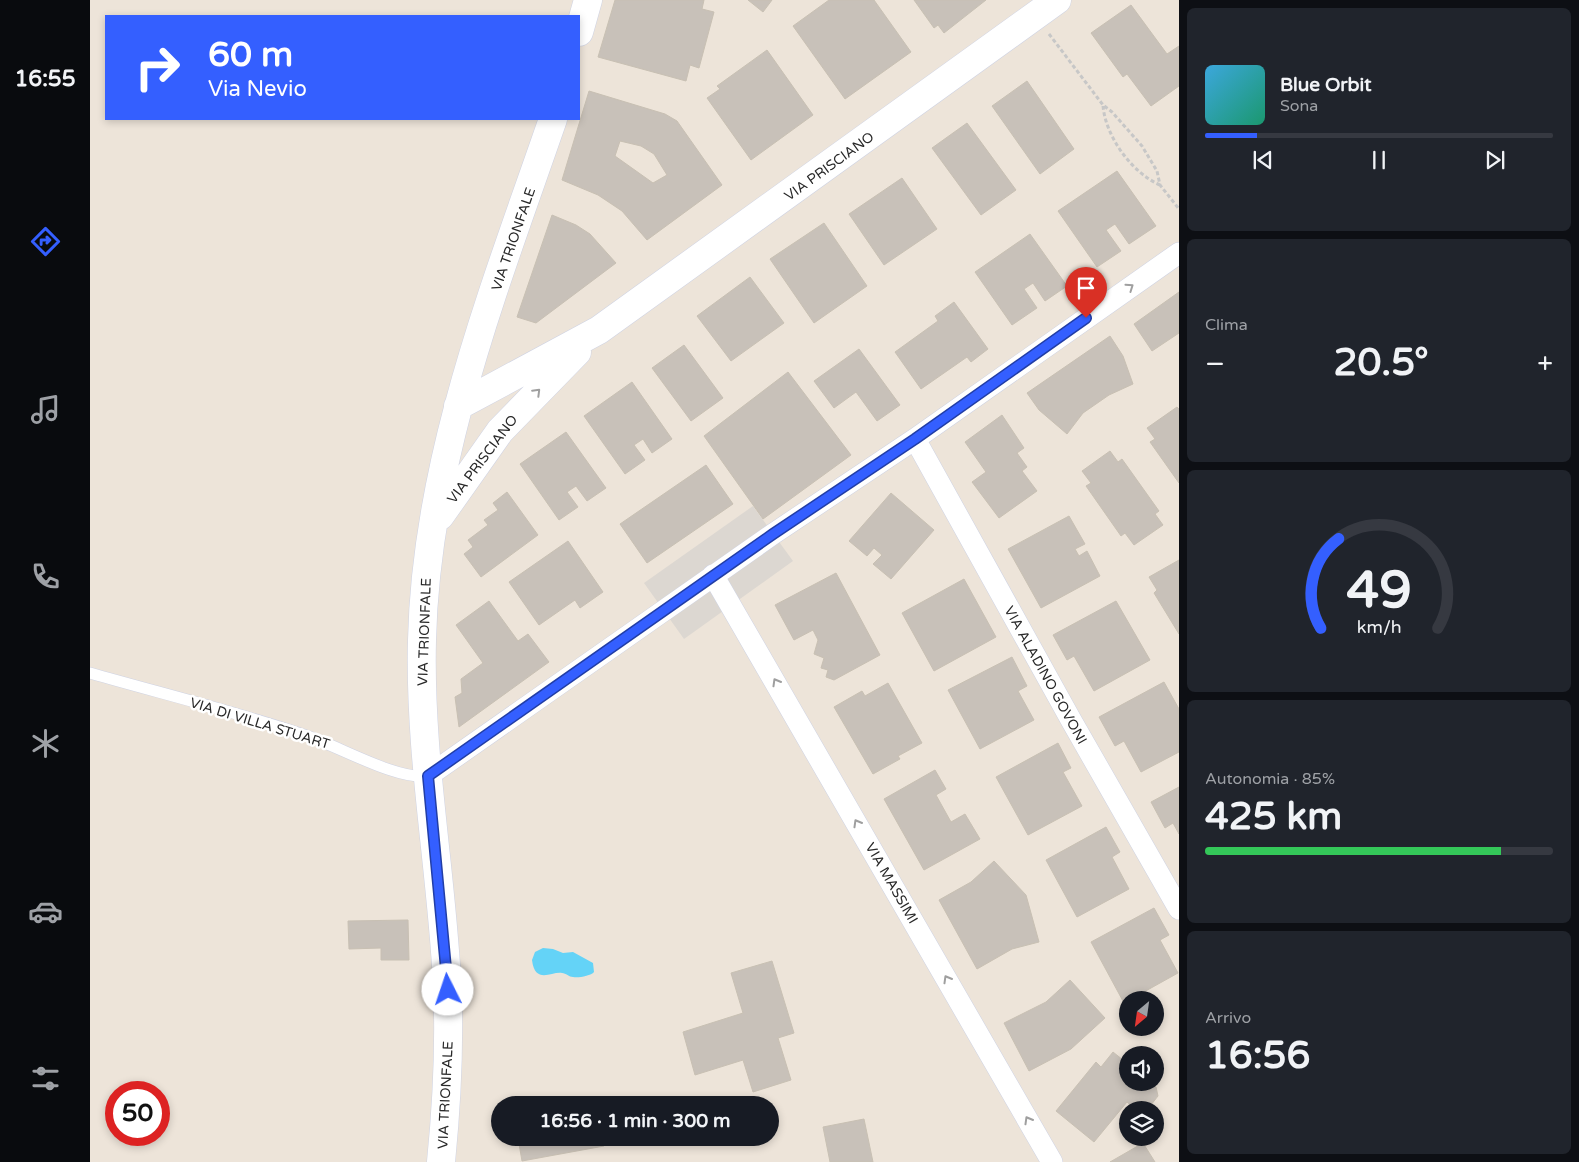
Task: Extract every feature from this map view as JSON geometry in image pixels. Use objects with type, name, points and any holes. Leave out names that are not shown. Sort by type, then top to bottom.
[{"type":"main road","points":[[580,28],[588,0]]},
{"type":"main road","name":"VIA PRISCIANO","points":[[458,406],[599,330],[1057,0]]},
{"type":"main road","name":"VIA TRIONFALE","points":[[441,1162],[446,1108],[448,1000],[423,712],[422,640],[426,570],[432,527],[458,406],[554,120]]},
{"type":"main road","name":"VIA PRISCIANO","points":[[432,527],[488,446],[515,414],[599,330]]},
{"type":"street","points":[[428,776],[713,575],[915,439],[1179,253]]},
{"type":"street","name":"VIA ALADINO GOVONI","points":[[915,439],[1071,720],[1179,909]]},
{"type":"street","name":"VIA MASSIMI","points":[[713,575],[1052,1162]]},
{"type":"lane","name":"VIA DI VILLA STUART","points":[[90,673],[290,730],[406,775],[428,776]]},
{"type":"path","points":[[1034,16],[1103,105],[1112,112],[1142,146],[1157,172],[1160,185]]},
{"type":"path","points":[[1103,105],[1104,117],[1125,156],[1147,179],[1160,185],[1179,208]]},
{"type":"shaded area","points":[[753,506],[793,561],[684,639],[644,583]]},
{"type":"water","points":[[543,948],[563,953],[573,952],[593,963],[594,972],[587,976],[578,977],[562,973],[540,975],[534,968],[532,960],[535,952]]},
{"type":"building","points":[[615,0],[704,0],[702,9],[714,12],[699,68],[690,65],[686,81],[598,57]]},
{"type":"building","points":[[748,0],[772,0],[763,12]]},
{"type":"building","points":[[829,0],[874,0],[911,52],[845,99],[793,26]]},
{"type":"building","points":[[914,0],[986,0],[944,33],[938,25],[934,28]]},
{"type":"building","points":[[1131,5],[1167,54],[1179,46],[1179,86],[1151,106],[1127,74],[1123,77],[1091,33]]},
{"type":"building","points":[[767,50],[813,115],[751,160],[707,98],[720,89],[717,86]]},
{"type":"building","points":[[1027,81],[1074,149],[1040,174],[992,106]]},
{"type":"building","points":[[589,91],[665,114],[677,121],[722,185],[647,240],[622,211],[598,195],[562,180]],"holes":[[[620,141],[641,146],[654,154],[667,175],[653,183],[615,156]]]},
{"type":"building","points":[[967,123],[1016,190],[981,215],[932,148]]},
{"type":"building","points":[[1117,171],[1156,226],[1129,244],[1115,224],[1106,230],[1121,251],[1097,267],[1058,211]]},
{"type":"building","points":[[902,178],[937,229],[884,265],[849,214]]},
{"type":"building","points":[[552,215],[576,225],[590,234],[616,263],[536,323],[517,317]]},
{"type":"building","points":[[824,223],[867,286],[814,323],[770,259]]},
{"type":"building","points":[[1030,234],[1067,286],[1045,301],[1033,283],[1024,289],[1037,308],[1012,325],[975,272]]},
{"type":"building","points":[[750,277],[784,323],[731,361],[697,316]]},
{"type":"building","points":[[1179,292],[1179,333],[1152,351],[1134,324]]},
{"type":"building","points":[[954,302],[988,349],[971,362],[967,357],[921,389],[895,352],[938,321],[935,316]]},
{"type":"building","points":[[1110,336],[1123,356],[1133,384],[1109,395],[1083,413],[1067,434],[1039,410],[1027,393]]},
{"type":"building","points":[[684,345],[723,398],[691,421],[652,368]]},
{"type":"building","points":[[859,349],[900,405],[877,421],[856,392],[834,408],[814,381]]},
{"type":"building","points":[[788,372],[851,455],[763,519],[704,436]]},
{"type":"building","points":[[632,382],[672,439],[652,453],[643,439],[634,445],[645,460],[625,474],[584,416]]},
{"type":"building","points":[[1177,407],[1179,409],[1179,483],[1150,442],[1155,439],[1147,428]]},
{"type":"building","points":[[1002,415],[1024,448],[1017,453],[1027,467],[1022,471],[1037,491],[999,518],[972,482],[986,472],[965,442]]},
{"type":"building","points":[[566,432],[606,488],[587,501],[576,486],[567,492],[578,507],[559,520],[520,464]]},
{"type":"building","points":[[1110,451],[1118,462],[1122,459],[1159,511],[1155,514],[1163,525],[1134,545],[1125,533],[1121,536],[1086,486],[1091,483],[1082,471]]},
{"type":"building","points":[[706,465],[733,504],[647,563],[620,524]]},
{"type":"building","points":[[507,492],[538,535],[481,577],[464,554],[473,547],[468,540],[488,525],[484,520],[498,510],[493,503]]},
{"type":"building","points":[[891,493],[934,530],[891,579],[873,564],[882,555],[874,548],[867,556],[849,541]]},
{"type":"building","points":[[1069,516],[1085,544],[1075,549],[1079,556],[1087,551],[1100,576],[1041,608],[1008,549]]},
{"type":"building","points":[[568,541],[603,592],[580,608],[575,600],[539,625],[509,582]]},
{"type":"building","points":[[1179,560],[1179,634],[1154,593],[1157,590],[1149,577]]},
{"type":"building","points":[[836,573],[880,655],[834,680],[826,677],[828,670],[821,668],[824,658],[814,654],[818,640],[813,630],[794,640],[775,605]]},
{"type":"building","points":[[964,579],[996,637],[934,671],[902,613]]},
{"type":"building","points":[[489,601],[518,641],[528,634],[549,662],[459,727],[455,697],[462,693],[461,679],[483,663],[456,625]]},
{"type":"building","points":[[1116,601],[1150,660],[1094,691],[1074,656],[1067,660],[1053,635]]},
{"type":"building","points":[[1012,657],[1027,686],[1018,691],[1034,720],[980,749],[948,690]]},
{"type":"building","points":[[1164,682],[1179,709],[1179,752],[1141,772],[1124,741],[1115,746],[1099,717]]},
{"type":"building","points":[[888,683],[922,743],[898,756],[900,759],[873,774],[834,707],[862,691],[865,696]]},
{"type":"building","points":[[1058,743],[1071,768],[1063,772],[1082,806],[1028,835],[996,777]]},
{"type":"building","points":[[935,770],[946,789],[936,795],[951,822],[965,814],[980,839],[924,870],[884,799]]},
{"type":"building","points":[[1179,787],[1179,834],[1173,823],[1165,828],[1151,802]]},
{"type":"building","points":[[1106,827],[1120,852],[1112,857],[1129,889],[1077,917],[1046,860]]},
{"type":"building","points":[[994,861],[1026,895],[1039,942],[1012,949],[977,969],[939,900],[971,882]]},
{"type":"building","points":[[1154,908],[1169,935],[1160,940],[1178,973],[1146,991],[1119,991],[1119,994],[1091,942]]},
{"type":"building","points":[[408,920],[409,960],[381,960],[381,948],[349,949],[348,921]]},
{"type":"building","points":[[772,961],[794,1033],[778,1038],[791,1080],[753,1092],[743,1060],[695,1075],[683,1032],[743,1013],[731,973]]},
{"type":"building","points":[[1070,980],[1105,1018],[1071,1049],[1029,1071],[1004,1023],[1046,1002]]},
{"type":"building","points":[[1113,1052],[1119,1057],[1119,1091],[1157,1091],[1158,1096],[1154,1101],[1119,1101],[1119,1112],[1094,1142],[1056,1111],[1096,1062],[1101,1067]]},
{"type":"building","points":[[864,1119],[873,1162],[830,1162],[823,1127]]},
{"type":"building","points":[[519,1146],[604,1146],[522,1161]]},
{"type":"building","points":[[1138,1146],[1145,1146],[1155,1162],[1110,1162]]},
{"type":"route","points":[[448,990],[428,776],[773,534],[915,439],[1086,318]]}]
